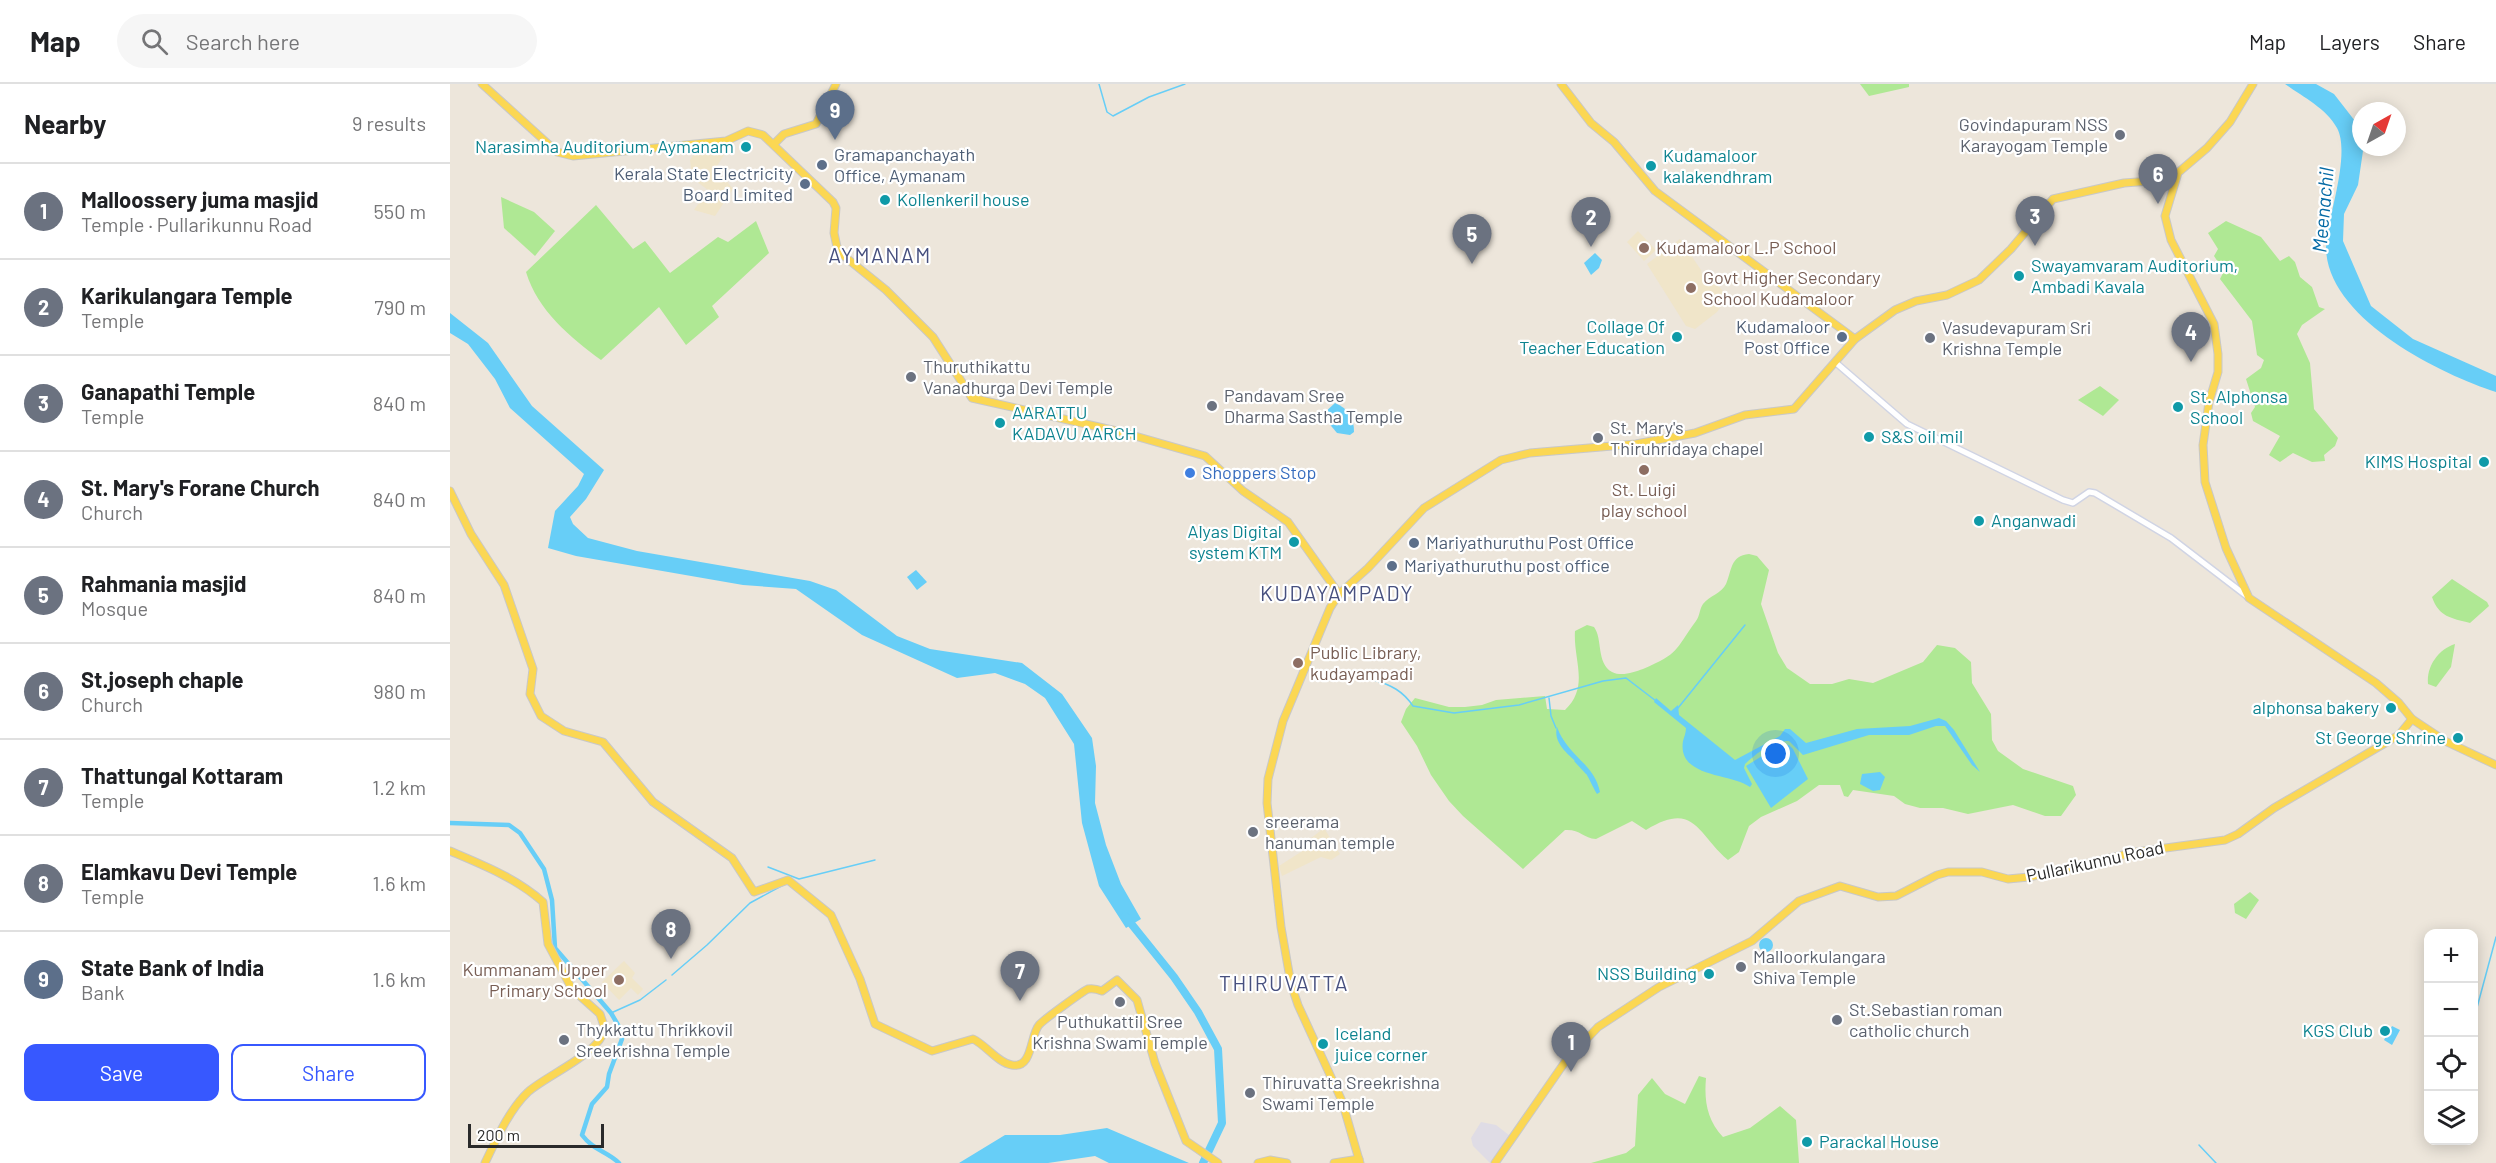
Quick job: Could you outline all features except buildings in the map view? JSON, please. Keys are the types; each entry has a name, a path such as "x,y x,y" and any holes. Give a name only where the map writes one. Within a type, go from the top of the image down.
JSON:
{"main road":[{"path":"482,84 557,152 573,156 726,141 748,131 758,132 774,144 833,202 836,208 834,242 844,256 886,290 933,338 972,399 1121,432 1205,456 1243,491 1288,522 1339,594"},
{"path":"774,144 784,135 816,124 837,84"},
{"path":"1561,84 1590,123 1614,142 1655,191 1855,339"},
{"path":"1334,1163 1360,1161 1342,1101 1298,1005 1291,984 1281,927 1267,803 1268,779 1283,721 1311,649 1339,594 1368,568 1424,508 1501,460 1530,453 1636,444 1695,432 1745,415 1788,411 1801,402 1855,339 1895,310 1916,301 1947,295 1979,280 2011,249 2053,199 2124,183 2164,180 2178,173 2200,155 2230,122 2253,84"},
{"path":"2178,173 2165,216 2171,240 2214,324 2218,354 2218,372 2209,402 2203,445 2205,482 2226,548 2249,598 2375,682 2399,703 2412,719 2445,741 2496,765"},
{"path":"450,492 471,534 504,585 533,669 530,694 541,716 564,731 603,742 653,802 732,858 754,892 791,881 831,915 860,979 875,1024 932,1051 973,1039 1007,1063 1016,1066 1022,1064 1033,1045 1040,1024 1082,992 1092,988 1102,991 1114,981 1121,983 1137,1000 1155,1063 1186,1141 1217,1162"},
{"name":"Pullarikunnu Road","path":"1495,1163 1565,1062 1598,1028 1659,987 1752,941 1799,901 1840,886 1878,897 1896,896 1937,875 1948,872 1982,872 2008,879 2029,878 2136,852 2225,840 2238,834 2274,807 2398,735 2412,719"},
{"path":"450,851 489,867 543,902 548,944 572,989 600,1014 605,1029 593,1047 527,1094 497,1139 485,1163"},
{"path":"1258,1163 1270,1160 1287,1163"}],"street":[{"path":"1835,362 1907,424 2063,500 2073,502 2089,492 2095,493 2170,538 2249,598"}],"shaded area":[{"path":"715,144 724,155 712,174 725,179 733,189 715,216 694,210 708,190 692,178 690,160 696,151 695,147"},
{"name":"Kudamaloor L.P School","path":"1638,231 1656,250 1644,261 1627,242"},
{"name":"Govt Higher Secondary School Kudamaloor","path":"1680,239 1701,270 1703,278 1709,275 1728,297 1717,312 1695,329 1686,326 1647,264"},
{"path":"1324,828 1340,854 1331,860 1321,857 1282,876 1279,866 1307,848 1305,843"},
{"name":"Kummanam Upper Primary School","path":"624,961 635,973 632,978 643,989 638,995 631,988 619,1000 602,982"},
{"path":"1481,1122 1496,1125 1510,1136 1490,1163 1473,1146 1471,1138"}],"green space":[{"path":"1860,84 1909,84 1909,87 1869,96"},
{"path":"501,197 534,212 555,231 535,256 504,228"},
{"path":"596,205 633,249 645,241 670,273 718,237 728,242 756,221 769,253 712,306 719,317 686,345 659,307 601,360 556,322 538,299 526,272"},
{"path":"2226,221 2261,237 2280,261 2289,256 2295,262 2300,277 2312,287 2319,307 2325,309 2302,325 2297,334 2310,363 2314,409 2338,438 2335,446 2324,455 2325,461 2312,462 2293,453 2280,462 2269,455 2280,436 2253,421 2251,413 2255,407 2246,379 2261,368 2264,360 2257,355 2252,321 2220,279 2224,271 2214,256 2218,249 2208,233"},
{"path":"2100,386 2119,400 2103,416 2078,400"},
{"path":"1749,554 1757,556 1769,570 1761,604 1778,653 1787,668 1810,684 1832,684 1849,679 1873,683 1923,662 1937,645 1955,648 1971,662 1972,683 1991,714 1992,740 1998,751 2023,769 2073,786 2076,795 2061,816 2045,816 2013,805 1968,814 1943,808 1920,808 1905,804 1894,796 1853,790 1848,797 1844,796 1840,785 1819,785 1797,801 1761,817 1749,826 1739,852 1728,860 1694,824 1685,819 1675,818 1646,830 1632,821 1596,839 1565,830 1523,869 1449,801 1431,775 1417,746 1401,722 1406,709 1415,698 1449,707 1465,707 1496,700 1545,696 1547,709 1565,710 1573,701 1579,682 1575,631 1587,625 1594,627 1604,663 1612,672 1624,674 1643,669 1664,659 1675,650 1697,619 1703,604 1724,587 1735,561"},
{"path":"2452,579 2487,602 2489,606 2470,623 2442,613 2432,597"},
{"path":"2455,644 2451,667 2436,687 2428,684 2429,671 2435,659 2449,646"},
{"path":"2250,892 2259,900 2246,919 2235,913 2234,904"},
{"path":"1699,1076 1706,1078 1710,1117 1723,1137 1750,1128 1780,1106 1796,1120 1799,1163 1591,1163 1626,1153 1635,1146 1638,1095 1652,1078 1665,1094 1685,1104"}],"water":[{"path":"2285,84 2316,84 2334,94 2352,117 2352,156 2362,156 2358,185 2344,214 2343,241 2371,306 2413,339 2496,376 2496,392 2471,383 2413,354 2384,335 2359,314 2340,290 2328,264 2327,236 2341,166 2340,138 2332,121 2314,103"},
{"path":"1595,253 1602,260 1599,268 1591,275 1584,263"},
{"path":"450,313 488,343 532,406 604,470 586,499 570,517 573,524 588,538 637,551 810,581 836,590 897,636 930,649 1022,663 1062,694 1092,738 1096,766 1095,803 1106,845 1121,884 1141,919 1126,928 1099,886 1082,823 1074,744 1045,698 1025,684 995,673 957,678 862,635 796,589 743,585 576,556 548,548 555,511 578,486 584,474 510,408 495,379 468,344 450,333"},
{"path":"1335,403 1347,411 1351,417 1354,432 1350,435 1337,433 1322,415"},
{"path":"916,570 927,582 917,590 907,577"},
{"path":"1656,698 1671,711 1678,705 1679,715 1735,760 1780,736 1785,729 1790,729 1806,743 1857,729 1910,726 1939,718 1946,721 1954,730 1980,772 1972,765 1945,726 1936,726 1909,735 1869,735 1803,755 1789,741 1777,743 1760,752 1745,764 1744,768 1752,784 1750,787 1707,773 1688,762 1683,753 1686,728 1654,702"},
{"path":"1557,727 1568,746 1597,782 1600,792 1597,794 1583,769 1560,745 1556,733"},
{"path":"1781,744 1789,745 1793,749 1808,779 1771,808 1746,766"},
{"path":"1880,772 1885,777 1880,790 1873,791 1860,784 1862,774"},
{"path":"1766,938 1771,940 1773,945 1771,950 1766,952 1761,950 1759,945 1761,940"},
{"path":"2392,1026 2400,1030 2392,1045 2384,1040"},
{"path":"1107,1128 1189,1163 1109,1163 1095,1156 1048,1163 959,1163 1005,1135 1060,1135"}],"waterway":[{"path":"1099,84 1107,112 1113,116 1149,97 1185,84"},
{"path":"1678,708 1745,625"},
{"path":"1374,680 1396,689 1413,706 1454,713 1519,705 1603,681 1626,678 1656,701"},
{"path":"1549,698 1551,716 1556,728"},
{"path":"1561,738 1568,749"},
{"path":"1575,761 1586,773"},
{"path":"450,823 509,825 520,833 544,869 552,900 555,948 611,1013 621,1030 622,1039 609,1074 607,1087 592,1104 582,1135 619,1163"},
{"path":"768,867 799,879 875,860"},
{"path":"672,975 750,903 785,884"},
{"path":"1125,916 1174,977 1198,1012 1218,1049 1222,1123 1203,1163"},
{"path":"2478,1004 2496,937"},
{"path":"611,1013 640,1000 666,980"},
{"path":"2199,1145 2216,1163"}],"place":[{"name":"Govindapuram NSS Karayogam Temple","path":"2120,135"},
{"name":"State Bank of India","path":"835,140"},
{"name":"Narasimha Auditorium, Aymanam","path":"746,147"},
{"name":"Gramapanchayath Office, Aymanam","path":"822,165"},
{"name":"Kudamaloor kalakendhram","path":"1651,166"},
{"name":"Kerala State Electricity Board Limited","path":"805,184"},
{"name":"Kollenkeril house","path":"885,200"},
{"name":"St.joseph chaple","path":"2158,204"},
{"name":"Ganapathi Temple","path":"2035,246"},
{"name":"Karikulangara Temple","path":"1591,247"},
{"name":"Kudamaloor L.P School","path":"1644,248"},
{"name":"Rahmania masjid","path":"1472,264"},
{"name":"Swayamvaram Auditorium, Ambadi Kavala","path":"2019,276"},
{"name":"Govt Higher Secondary School Kudamaloor","path":"1691,288"},
{"name":"Collage Of Teacher Education","path":"1677,337"},
{"name":"Kudamaloor Post Office","path":"1842,337"},
{"name":"Vasudevapuram Sri Krishna Temple","path":"1930,338"},
{"name":"St. Mary's Forane Church","path":"2191,362"},
{"name":"Thuruthikattu Vanadhurga Devi Temple","path":"911,377"},
{"name":"Pandavam Sree Dharma Sastha Temple","path":"1212,406"},
{"name":"St. Alphonsa School","path":"2178,407"},
{"name":"AARATTU KADAVU AARCH","path":"1000,423"},
{"name":"S&S oil mil","path":"1869,437"},
{"name":"St. Mary's Thiruhridaya chapel","path":"1598,438"},
{"name":"KIMS Hospital","path":"2484,462"},
{"name":"St. Luigi play school","path":"1644,470"},
{"name":"Shoppers Stop","path":"1190,473"},
{"name":"Anganwadi","path":"1979,521"},
{"name":"Alyas Digital system KTM","path":"1294,542"},
{"name":"Mariyathuruthu Post Office","path":"1414,543"},
{"name":"Mariyathuruthu post office","path":"1392,566"},
{"name":"Public Library, kudayampadi","path":"1298,663"},
{"name":"alphonsa bakery","path":"2391,708"},
{"name":"St George Shrine","path":"2458,738"},
{"name":"sreerama hanuman temple","path":"1253,832"},
{"name":"Elamkavu Devi Temple","path":"671,959"},
{"name":"Malloorkulangara Shiva Temple","path":"1741,967"},
{"name":"NSS Building","path":"1709,974"},
{"name":"Kummanam Upper Primary School","path":"619,980"},
{"name":"Thattungal Kottaram","path":"1020,1001"},
{"name":"Puthukattil Sree Krishna Swami Temple","path":"1120,1002"},
{"name":"St.Sebastian roman catholic church","path":"1837,1020"},
{"name":"KGS Club","path":"2385,1031"},
{"name":"Thykkattu Thrikkovil Sreekrishna Temple","path":"564,1040"},
{"name":"Iceland juice corner","path":"1323,1044"},
{"name":"Malloossery juma masjid","path":"1571,1072"},
{"name":"Thiruvatta Sreekrishna Swami Temple","path":"1250,1093"},
{"name":"Parackal House","path":"1807,1142"}],"district":[{"name":"AYMANAM","path":"880,256"},
{"name":"KUDAYAMPADY","path":"1337,594"},
{"name":"THIRUVATTA","path":"1284,984"}],"water label":[{"name":"Meenachil","path":"2323,210"}]}
